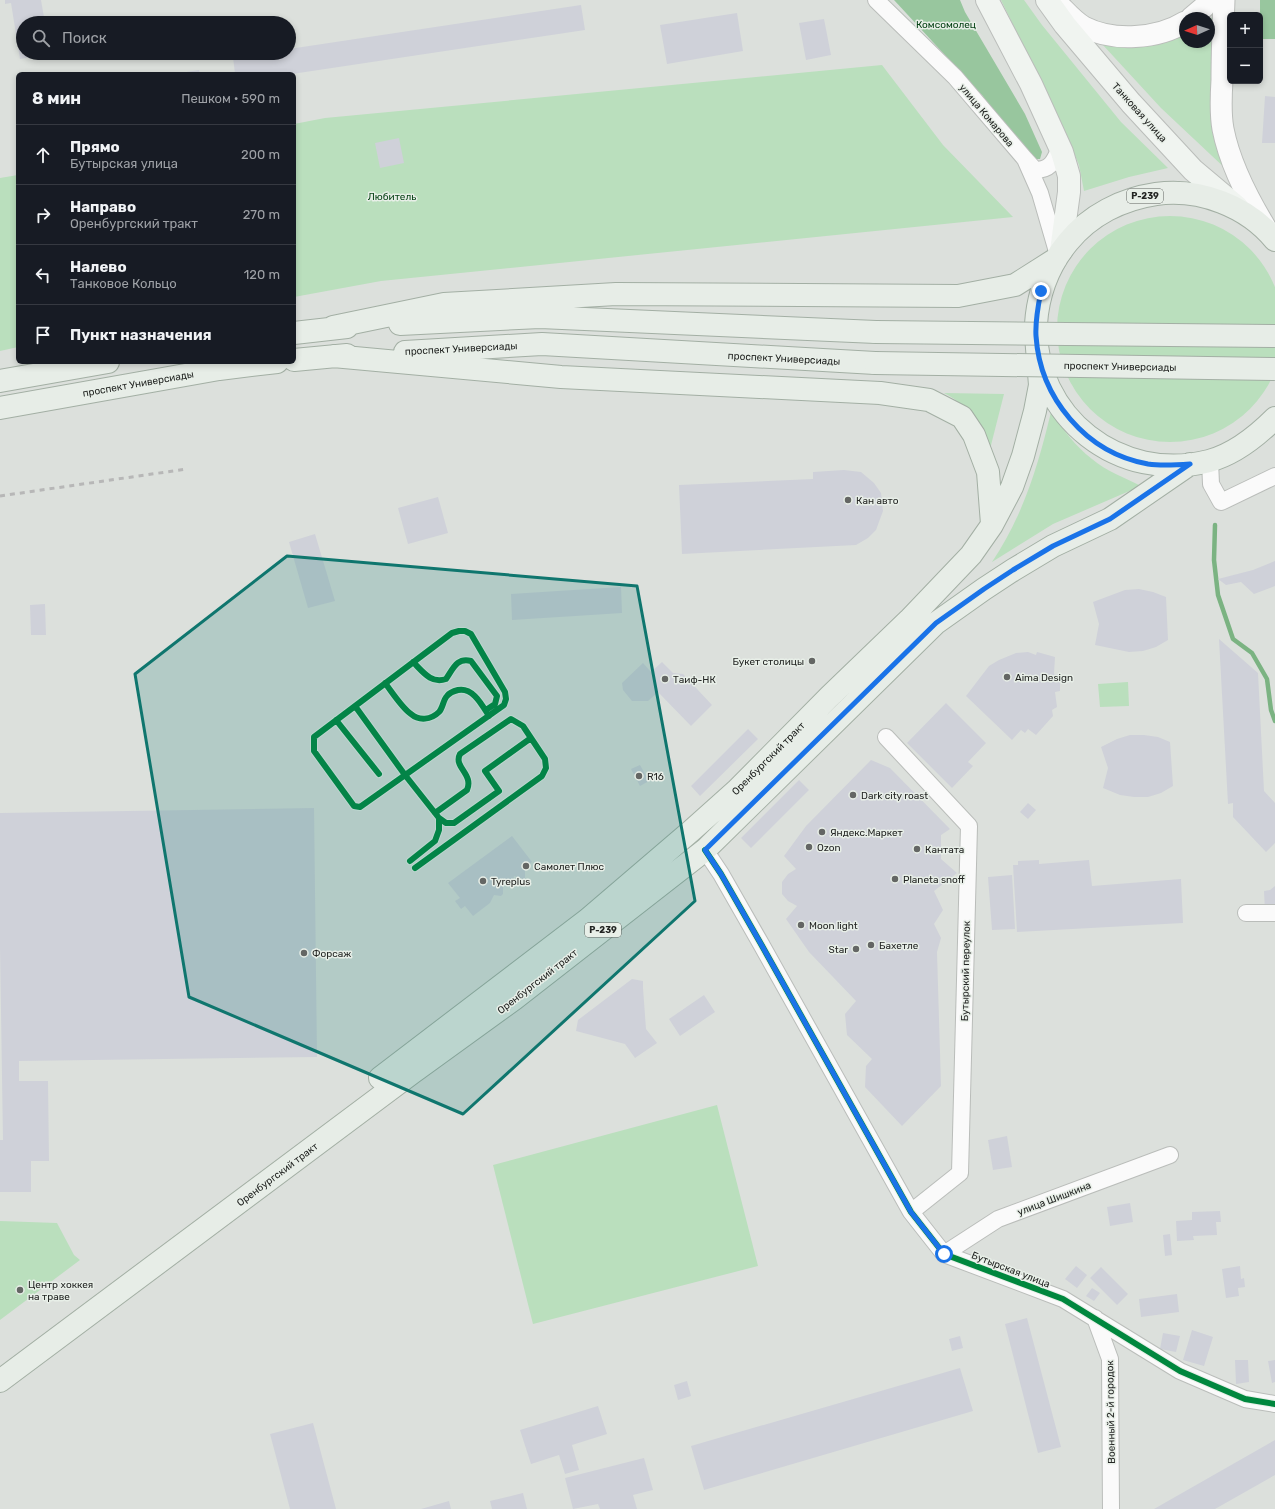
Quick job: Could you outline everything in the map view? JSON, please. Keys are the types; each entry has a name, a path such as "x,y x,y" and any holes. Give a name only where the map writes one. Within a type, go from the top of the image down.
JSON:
{"main road":[{"path":"296,333 333,327 444,304 616,294 958,296 1015,285 1058,255 1069,192 1069,176 1060,148 1031,84 987,0"},
{"name":"Танковая улица","path":"1047,0 1065,25 1147,120 1193,170 1244,213"},
{"name":"Р-239","path":"1272,236 1244,213 1226,204 1206,197 1165,193 1125,201 1089,221 1074,235 1058,255 1049,270 1041,291 1037,313 1036,336 1040,362 1048,386 1059,405 1072,422 1088,437 1126,458 1147,464 1169,466 1200,462 1228,454 1245,445 1261,433 1275,418"},
{"path":"333,327 540,317 876,332 1275,336"},
{"name":"Оренбургский тракт","path":"0,1363 167,1240 593,915 737,790 938,590 971,555 992,525 1012,486 1023,456 1035,411 1040,385 1036,336"},
{"name":"проспект Универсиады","path":"296,360 333,356 542,344 875,363 1275,368"},
{"path":"333,356 561,377 880,393 929,400 962,417 974,435 988,472 992,525"},
{"path":"0,381 97,364"},
{"name":"проспект Универсиады","path":"0,408 219,368 258,364"},
{"name":"Р-239","path":"1245,445 1275,435"},
{"name":"Оренбургский тракт","path":"0,1381 412,1073 514,999 705,850 936,623 1013,570 1053,546 1110,519 1200,462"}],"street":[{"name":"улица Комарова","path":"876,0 955,77 1025,159 1040,193 1058,255"},
{"path":"1054,0 1082,26 1097,33 1109,36 1129,38 1170,30 1179,25"},
{"path":"1198,12 1204,7 1208,0"},
{"path":"1224,0 1221,94 1223,128 1226,142 1247,196 1272,236"},
{"path":"1025,159 1035,170 1046,169 1052,164 1060,148"},
{"path":"1200,462 1221,502 1275,476"},
{"name":"Бутырский переулок","path":"886,737 969,826 960,1173 911,1212"},
{"path":"705,850 721,874 761,944 911,1212 944,1254"},
{"path":"1246,914 1275,913"},
{"name":"улица Шишкина","path":"944,1254 998,1219 1170,1155"},
{"name":"Бутырская улица","path":"944,1254 1063,1299 1180,1371 1245,1399 1275,1404"},
{"name":"Военный 2-й городок","path":"1095,1318 1110,1359 1111,1509"}],"highlighted area":[{"path":"287,556 637,586 695,901 463,1114 189,997 135,674"}],"green space":[{"name":"Комсомолец","path":"894,0 960,0 965,12 1025,114 1042,152 1040,159 1031,159 982,95"},
{"path":"1001,0 1024,0 1042,25 1121,122 1168,168 1129,177 1084,191 1079,165 1062,125"},
{"path":"1260,0 1275,0 1275,39 1263,39 1263,12 1260,12"},
{"path":"1179,37 1179,48 1214,48 1212,130 1228,171 1161,108 1102,44 1144,45"},
{"name":"Любитель","path":"882,65 943,145 1013,217 381,281 296,297 296,124 325,118"},
{"path":"16,175 16,347 0,351 0,178"},
{"path":"1159,216 1181,216 1213,224 1242,241 1258,257 1275,286 1275,372 1258,401 1242,417 1213,434 1181,442 1159,442 1127,434 1098,417 1082,401 1065,372 1057,340 1057,318 1065,286 1082,257 1098,241 1127,224"},
{"path":"944,393 1004,394 989,453 977,426 967,411 961,404"},
{"path":"1051,412 1080,449 1086,454 1103,467 1141,486 1053,524 992,562 1003,545 1021,509 1041,452"},
{"path":"1128,682 1129,706 1100,707 1098,684"},
{"path":"717,1105 758,1266 533,1324 493,1165"},
{"name":"Центр хоккея на траве","path":"0,1221 57,1223 74,1255 80,1260 0,1320"}],"building":[{"path":"5,0 41,0 44,16 16,16 16,34 11,3 5,4"},
{"path":"581,5 585,30 296,73 296,72 235,72 233,60 296,60 296,48"},
{"path":"737,13 743,51 667,64 660,25"},
{"path":"824,19 831,55 806,60 799,23"},
{"path":"199,70 200,72 186,72"},
{"path":"1265,96 1275,97 1275,143 1262,143"},
{"path":"399,138 404,163 380,168 375,143"},
{"path":"844,470 861,472 874,483 881,493 883,511 876,530 868,538 856,545 682,554 679,485 813,479 813,472"},
{"path":"438,497 448,533 408,544 398,508"},
{"path":"315,534 335,601 308,608 289,542"},
{"path":"1275,561 1275,586 1254,594 1241,582 1226,585 1218,579 1253,570"},
{"path":"621,587 622,613 512,620 511,594"},
{"path":"1139,589 1166,597 1168,640 1156,647 1143,651 1129,652 1095,645 1099,624 1093,602 1125,590"},
{"path":"45,604 46,635 31,635 30,605"},
{"path":"1219,639 1258,673 1264,791 1275,803 1275,843 1266,852 1233,817 1233,803 1228,804"},
{"path":"1028,652 1036,655 1037,652 1055,657 1054,674 1060,674 1060,691 1055,692 1057,707 1052,710 1053,716 1036,735 1028,729 1025,733 1021,730 1012,740 966,696 989,666 1016,653"},
{"path":"662,662 673,673 683,674 712,705 691,726 658,692 648,701 632,701 623,690 622,683 643,663 651,672"},
{"path":"946,703 986,743 968,762 973,766 952,788 907,743"},
{"path":"748,729 758,739 700,796 691,786"},
{"path":"1130,735 1158,737 1170,742 1173,786 1161,793 1148,797 1120,795 1103,788 1108,768 1101,747 1117,739"},
{"name":"Бахетле","path":"871,760 890,768 950,829 941,835 941,859 957,873 934,891 943,910 934,924 941,938 937,952 941,1086 902,1126 865,1087 866,1066 872,1059 847,1035 845,1014 856,1001 809,952 786,919 797,906 788,901 782,894 782,882 788,874 796,869 784,856 806,826"},
{"path":"640,765 649,781 640,786 631,769"},
{"path":"799,780 809,790 751,848 741,838"},
{"path":"1028,803 1036,810 1028,819 1020,812"},
{"path":"314,808 317,1057 19,1061 19,1081 48,1081 49,1161 31,1161 31,1192 0,1192 0,1140 3,1140 0,947 0,813"},
{"path":"512,836 532,862 525,867 525,878 523,879 514,876 512,887 503,884 503,894 501,896 494,895 490,903 473,916 465,906 461,909 455,901 460,898 448,883"},
{"path":"1039,860 1039,864 1089,860 1092,886 1181,879 1183,923 1017,932 1013,865 1018,865 1018,861"},
{"path":"1012,875 1015,929 992,930 988,877"},
{"path":"1275,886 1275,911 1265,912 1264,891 1270,890"},
{"path":"632,979 643,981 646,1029 657,1043 635,1058 625,1044 576,1031 578,1020"},
{"path":"704,995 715,1012 680,1036 669,1019"},
{"path":"1007,1136 1012,1167 993,1170 988,1140"},
{"path":"1130,1203 1133,1222 1110,1226 1107,1207"},
{"path":"1220,1211 1221,1222 1216,1222 1217,1235 1193,1236 1194,1240 1177,1241 1176,1221 1192,1220 1192,1212"},
{"path":"1170,1234 1172,1255 1165,1256 1163,1235"},
{"path":"1076,1266 1087,1275 1077,1288 1065,1279"},
{"path":"1240,1266 1241,1279 1244,1278 1245,1287 1238,1288 1239,1296 1226,1298 1222,1269"},
{"path":"1101,1267 1128,1294 1117,1305 1090,1278"},
{"path":"1092,1288 1100,1293 1094,1301 1086,1296"},
{"path":"1177,1294 1179,1312 1141,1317 1139,1299"},
{"path":"1027,1318 1061,1447 1038,1453 1005,1324"},
{"path":"1192,1330 1213,1337 1204,1366 1183,1360"},
{"path":"1163,1333 1180,1336 1176,1352 1160,1349"},
{"path":"960,1336 963,1348 952,1351 949,1339"},
{"path":"1235,1360 1248,1360 1249,1382 1236,1384"},
{"path":"1275,1360 1275,1382 1272,1383 1268,1361"},
{"path":"960,1368 973,1411 704,1490 691,1446"},
{"path":"687,1381 691,1396 678,1400 674,1385"},
{"path":"598,1406 607,1434 572,1445 579,1470 565,1474 559,1455 531,1464 520,1430"},
{"path":"313,1423 336,1509 290,1509 270,1434"},
{"path":"1275,1440 1275,1475 1215,1509 1154,1509"},
{"path":"644,1458 653,1490 633,1495 637,1509 600,1509 598,1504 573,1509 565,1478"},
{"path":"523,1493 527,1509 492,1509 490,1501"},
{"path":"449,1501 451,1509 421,1509"}],"waterway":[{"path":"1215,525 1214,560 1218,595 1233,639 1252,653 1267,679 1271,710 1275,721"}],"railway":[{"path":"0,496 187,469"}],"cycle path":[{"path":"459,631 465,631 471,634 505,692 506,699 504,705 360,807 354,806 314,751 314,737 452,633 459,631"},
{"path":"413,662 428,676 436,680 441,680 446,679 459,662 466,660 471,661 497,696 495,704 486,710"},
{"path":"385,683 404,708 414,716 421,719 436,715 448,695 458,690 468,691 473,694 489,716"},
{"path":"355,706 405,775 439,818 439,830 435,841 410,861"},
{"path":"415,868 542,776 546,768 545,759 523,726 511,719 460,754 459,763 468,779 467,790 435,813"},
{"path":"336,720 379,774"},
{"path":"439,818 446,823 454,823 499,791 485,771 531,738"},
{"path":"705,850 721,874 761,944 911,1212 944,1254 1063,1299 1180,1371 1245,1399 1275,1404"}],"place":[{"name":"Кан авто","path":"848,500"},
{"name":"Букет столицы","path":"812,661"},
{"name":"Aima Design","path":"1007,677"},
{"name":"Таиф-НК","path":"665,679"},
{"name":"R16","path":"639,776"},
{"name":"Dark city roast","path":"853,795"},
{"name":"Яндекс.Маркет","path":"822,832"},
{"name":"Ozon","path":"809,847"},
{"name":"Кантата","path":"917,849"},
{"name":"Самолет Плюс","path":"526,866"},
{"name":"Planeta snoff","path":"895,879"},
{"name":"Tyreplus","path":"483,881"},
{"name":"Moon light","path":"801,925"},
{"name":"Бахетле","path":"871,945"},
{"name":"Star","path":"856,949"},
{"name":"Форсаж","path":"304,953"},
{"name":"Центр хоккея на траве","path":"20,1290"}],"route":[{"path":"944,1254 911,1212 761,944 721,874 705,850 936,623 984,589 1053,546 1110,519 1190,464 1169,466 1147,464 1126,458 1107,449 1088,437 1072,422 1059,405 1048,386 1040,362 1036,336 1037,313 1041,291"}]}
